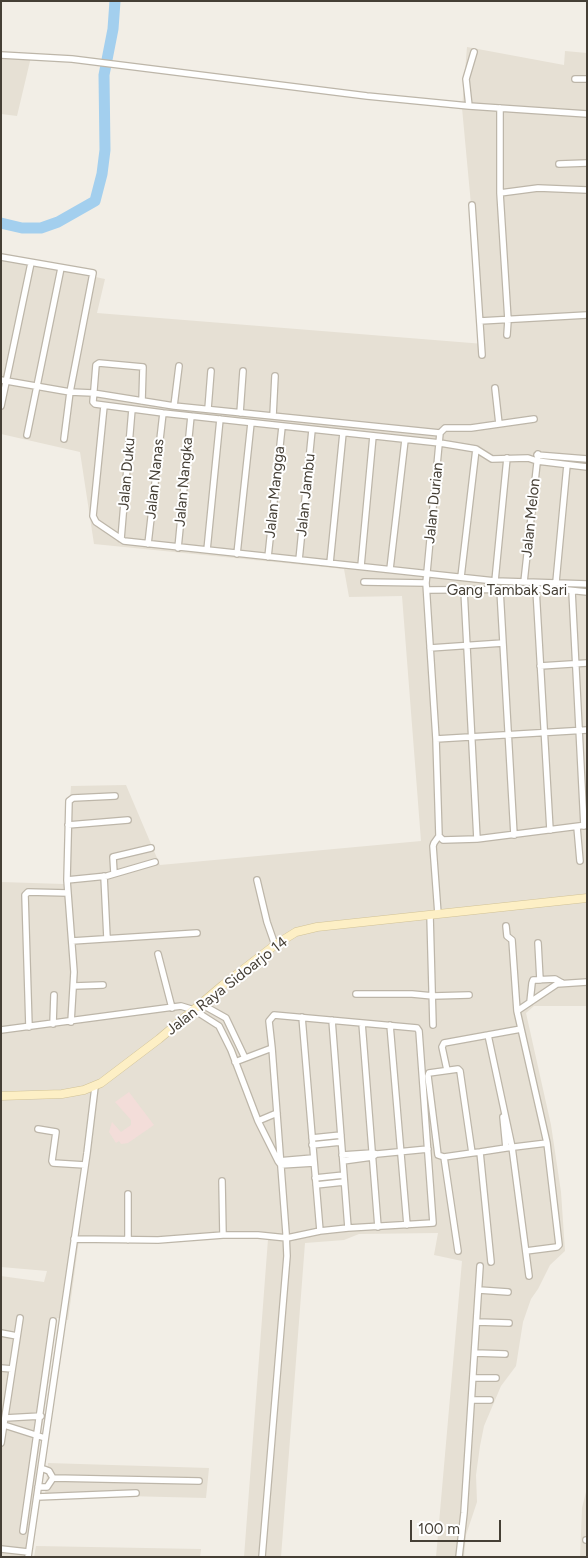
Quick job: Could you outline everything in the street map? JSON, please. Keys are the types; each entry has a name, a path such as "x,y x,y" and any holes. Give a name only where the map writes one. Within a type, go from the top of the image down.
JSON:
{"main road":[{"name":"Jalan Raya Sidoarjo 14","path":"1,1096 62,1094 94,1087 111,1076 275,945 296,932 318,926 587,898"}],"street":[{"path":"469,106 466,79 474,52"},
{"path":"1,55 72,59 367,96 469,106 587,114"},
{"path":"575,79 587,79"},
{"path":"500,108 500,193 508,320 507,335"},
{"path":"559,164 587,163"},
{"path":"500,193 538,188 587,190"},
{"path":"472,205 482,356"},
{"path":"1,257 93,273 70,392 64,439"},
{"path":"1,406 4,380 31,263"},
{"path":"27,435 61,268"},
{"path":"480,320 587,315"},
{"path":"142,401 143,367 97,364 95,368 93,403 104,406 440,443 476,449 492,458 587,458"},
{"path":"174,406 179,366"},
{"path":"208,409 211,371"},
{"path":"240,412 243,371"},
{"path":"273,416 275,376"},
{"path":"4,380 70,392 93,393 174,406 440,433 445,428 472,428 534,419"},
{"path":"495,388 499,424"},
{"path":"104,406 93,516 96,522 121,539 178,548 495,581 587,584"},
{"name":"Jalan Duku","path":"121,539 132,409"},
{"name":"Jalan Nanas","path":"148,544 163,413"},
{"name":"Jalan Nangka","path":"178,548 191,416"},
{"path":"207,550 220,419"},
{"path":"237,554 251,423"},
{"name":"Jalan Mangga","path":"268,556 282,427"},
{"name":"Jalan Jambu","path":"299,560 312,430"},
{"path":"330,563 343,433"},
{"name":"Jalan Durian","path":"433,1025 433,846 440,836 426,573 440,433"},
{"path":"361,566 373,436"},
{"path":"390,569 405,440"},
{"path":"461,577 476,449"},
{"path":"495,581 507,458"},
{"path":"538,458 567,465 587,467"},
{"name":"Jalan Melon","path":"524,582 538,458"},
{"path":"556,582 567,465"},
{"name":"Gang Tambak Sari","path":"364,582 464,590 587,592"},
{"path":"464,590 478,838"},
{"path":"500,590 514,835"},
{"path":"536,590 550,830"},
{"path":"572,591 583,826 580,861"},
{"path":"430,648 503,643"},
{"path":"540,666 587,663"},
{"path":"436,739 587,730"},
{"path":"71,1022 74,986 67,880 70,799 115,796"},
{"path":"68,825 128,820"},
{"path":"440,836 443,840 478,838 583,826"},
{"path":"114,873 113,857 151,848"},
{"path":"67,880 104,876 155,862"},
{"path":"104,876 106,938"},
{"path":"257,880 267,922 275,945"},
{"path":"30,1027 25,895 28,892 68,893"},
{"path":"506,926 506,936 512,940 517,1011 547,1143 559,1245 558,1247 526,1251"},
{"path":"72,941 197,933"},
{"path":"538,943 540,980"},
{"path":"158,954 172,1008"},
{"path":"530,1002 532,981 555,978 562,983"},
{"path":"517,1011 562,983 587,982"},
{"path":"74,986 102,985"},
{"path":"356,994 469,995"},
{"path":"54,995 54,1024"},
{"path":"201,1004 226,1018 245,1058"},
{"path":"1,1030 184,1006 194,1010 219,1026 231,1050 258,1121 280,1162"},
{"path":"74,1238 158,1240 223,1235 258,1235 287,1238 320,1231 348,1228 431,1224 434,1221 418,1029 416,1027 276,1015 270,1019 287,1238 262,1557"},
{"path":"302,1017 320,1231"},
{"path":"219,1026 226,1018"},
{"path":"332,1020 348,1228"},
{"path":"362,1023 374,1155 378,1227"},
{"path":"390,1025 407,1225"},
{"path":"447,1070 442,1047 444,1042 521,1029"},
{"path":"488,1035 502,1103 526,1251 528,1276"},
{"path":"231,1050 240,1047"},
{"path":"235,1062 272,1048"},
{"path":"472,1153 461,1073 458,1070 447,1070 430,1073 428,1076 438,1156 444,1157 547,1143"},
{"path":"1,1549 28,1554 92,1122 94,1087"},
{"path":"258,1121 277,1113"},
{"path":"38,1129 56,1132 52,1162 85,1165"},
{"path":"312,1142 341,1138"},
{"path":"343,1158 428,1148"},
{"path":"480,1152 491,1262"},
{"path":"444,1157 458,1251"},
{"path":"280,1162 314,1161"},
{"path":"315,1181 344,1179"},
{"path":"222,1181 223,1235"},
{"path":"128,1194 128,1240"},
{"path":"460,1557 480,1266"},
{"path":"479,1290 508,1292"},
{"path":"1,1443 5,1418 4,1405 20,1318"},
{"path":"23,1531 53,1321"},
{"path":"477,1322 509,1323"},
{"path":"1,1333 17,1336"},
{"path":"475,1353 505,1354"},
{"path":"1,1368 12,1369"},
{"path":"473,1378 496,1378"},
{"path":"472,1400 490,1400"},
{"path":"5,1418 48,1416"},
{"path":"4,1425 45,1438"},
{"path":"41,1468 49,1471 53,1478"},
{"path":"53,1478 199,1481"},
{"path":"38,1487 47,1487 53,1478"},
{"path":"36,1497 136,1493"}],"shaded area":[{"path":"467,47 564,65 565,51 587,53 587,1006 534,1006 526,1013 551,1125 561,1192 565,1251 550,1265 531,1299 523,1322 516,1366 501,1386 484,1426 476,1475 477,1502 466,1535 464,1557 436,1557 462,1261 434,1255 438,1233 359,1234 344,1240 305,1243 281,1557 244,1557 268,1239 235,1237 122,1243 79,1240 68,1320 57,1318 26,1557 1,1557 1,1276 44,1282 47,1271 1,1267 1,882 64,884 71,786 126,785 160,865 421,841 402,596 349,597 344,569 94,544 80,452 1,434 1,257 105,279 97,313 484,344 462,108"},
{"path":"1,52 31,57 17,116 1,114"},
{"path":"129,1092 154,1125 128,1143 121,1144 119,1141 116,1143 109,1132 112,1122 121,1132 131,1125 131,1120 115,1102"},
{"path":"48,1463 209,1468 206,1498 45,1494"},
{"path":"587,1488 587,1557 580,1557 582,1508"},
{"path":"36,1546 201,1549 200,1557 34,1557"}],"waterway":[{"path":"1,223 22,228 41,228 58,222 95,201 102,174 105,150 104,75 113,29 115,1"}]}
